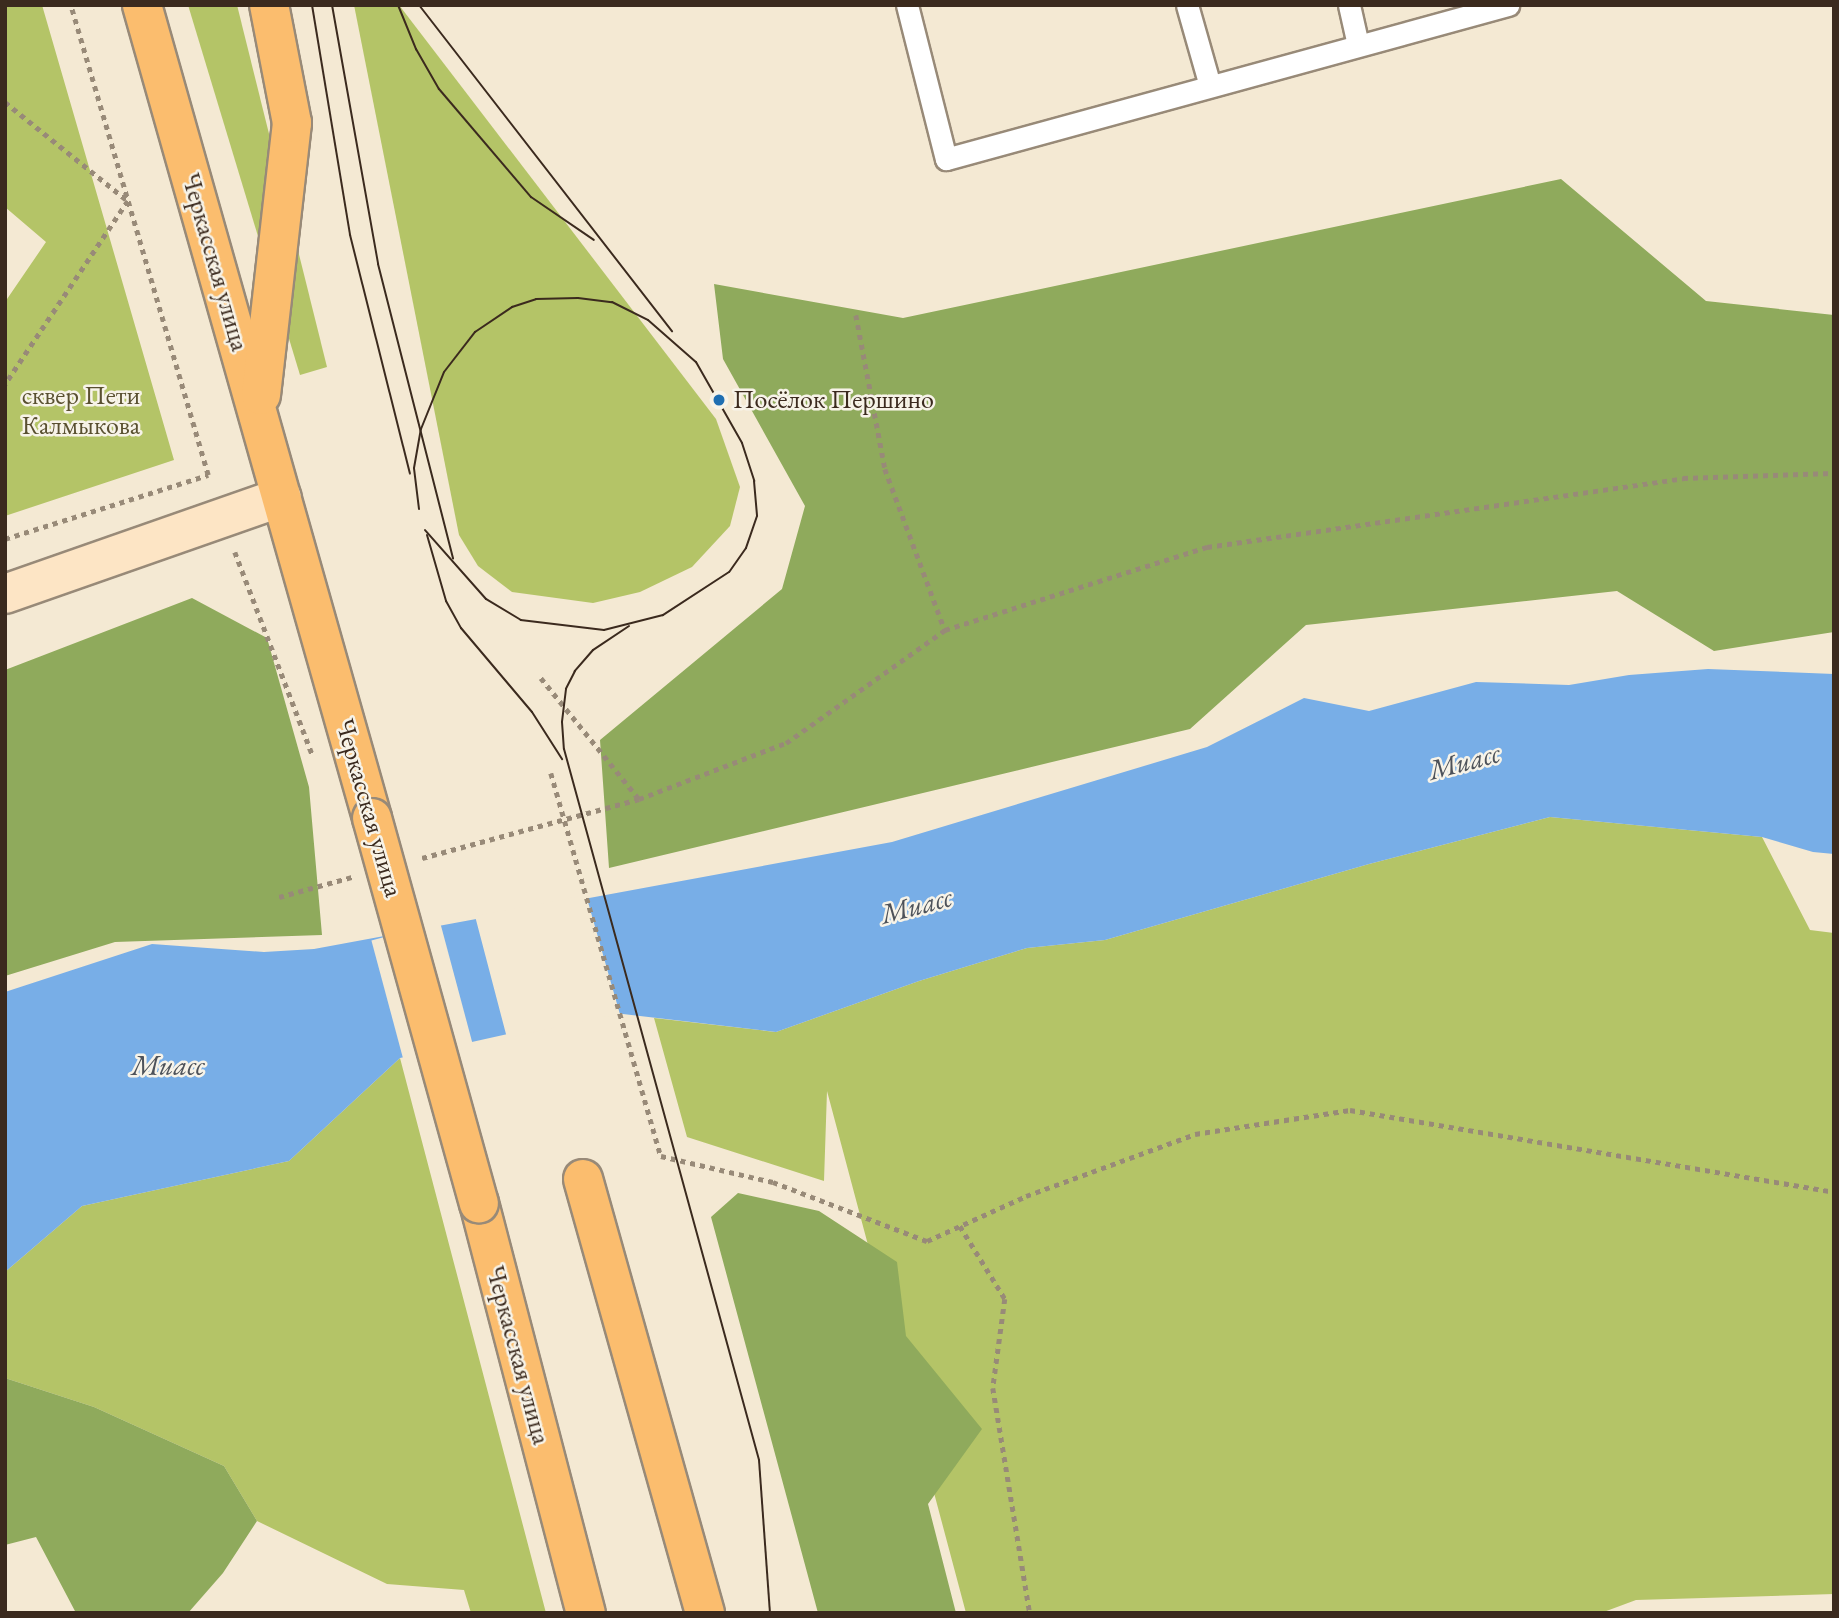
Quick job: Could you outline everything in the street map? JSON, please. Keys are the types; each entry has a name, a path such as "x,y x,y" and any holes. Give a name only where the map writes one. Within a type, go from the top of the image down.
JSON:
{"main road":[{"name":"Черкасская улица","path":"142,5 479,1203 586,1613"},
{"path":"258,413 292,123 269,5"},
{"path":"5,594 282,497"},
{"path":"583,1179 705,1613"}],"lane":[{"path":"907,5 946,159 1508,5"},
{"path":"1187,5 1210,86"},
{"path":"1349,5 1358,45"}],"path":[{"path":"71,5 208,475 316,763"},
{"path":"5,102 128,201"},
{"path":"5,385 128,201"},
{"path":"856,315 885,468 945,630"},
{"path":"412,860 639,799 786,743 945,630 1207,547 1683,478 1834,473"},
{"path":"5,539 208,475"},
{"path":"541,678 639,799"},
{"path":"551,773 662,1156 773,1182 927,1241 1026,1196 1195,1133 1350,1110 1834,1192"},
{"path":"279,897 359,875"},
{"path":"960,1226 1005,1299 993,1388 1030,1613"}],"green space":[{"name":"сквер Пети Калмыкова","path":"5,5 42,5 174,460 5,516 5,302 46,242 5,207"},
{"path":"188,5 237,5 327,367 300,375"},
{"path":"354,5 399,5 716,419 740,487 730,526 692,567 640,592 593,603 512,592 478,566 459,535"},
{"path":"1561,179 1706,301 1834,315 1834,632 1714,651 1617,591 1306,625 1190,729 609,868 600,740 782,589 805,506 723,359 714,284 903,318"},
{"path":"192,598 267,638 309,787 322,935 115,942 5,976 5,670"},
{"path":"1550,817 1762,837 1810,930 1834,933 1834,1594 1636,1600 1601,1613 966,1613 827,1091 824,1181 687,1137 654,1018 776,1032 919,981 1027,948 1105,940 1369,864"},
{"path":"400,1058 546,1613 471,1613 464,1590 387,1584 257,1521 224,1466 94,1407 5,1378 5,1272 82,1206 289,1161"},
{"path":"738,1193 819,1211 897,1262 906,1336 982,1429 928,1504 956,1613 818,1613 711,1217"},
{"path":"5,1378 94,1407 224,1466 257,1521 223,1573 188,1613 76,1613 36,1537 5,1545"}],"water":[{"name":"Миасс","path":"1708,669 1834,674 1834,854 1813,852 1762,837 1550,817 1369,864 1105,940 1027,948 919,981 776,1032 606,1012 400,1058 289,1161 82,1206 5,1272 5,992 152,944 264,952 314,949 892,842 1207,747 1304,698 1369,711 1476,682 1569,685 1629,675"}],"pier":[{"path":"586,895 621,1018 606,1016 507,1038 475,916"},
{"path":"440,922 473,1046 405,1064 371,940"}],"tram line":[{"path":"312,5 350,235 410,474"},
{"path":"332,5 378,264 453,559"},
{"path":"398,5 416,49 439,89 531,197 594,240"},
{"path":"419,5 672,331"},
{"path":"419,509 414,468 421,429 444,372 475,332 512,307 536,299 578,298 612,302 648,320 696,362 742,443 754,481 757,516 746,548 729,572 663,615 604,630 521,620 486,599 425,530"},
{"path":"427,535 446,601 461,628 532,712 562,759"},
{"path":"629,626 593,650 575,671 566,689 562,722 564,749 759,1460 770,1613"}],"place":[{"name":"Посёлок Першино","path":"719,400"}]}
